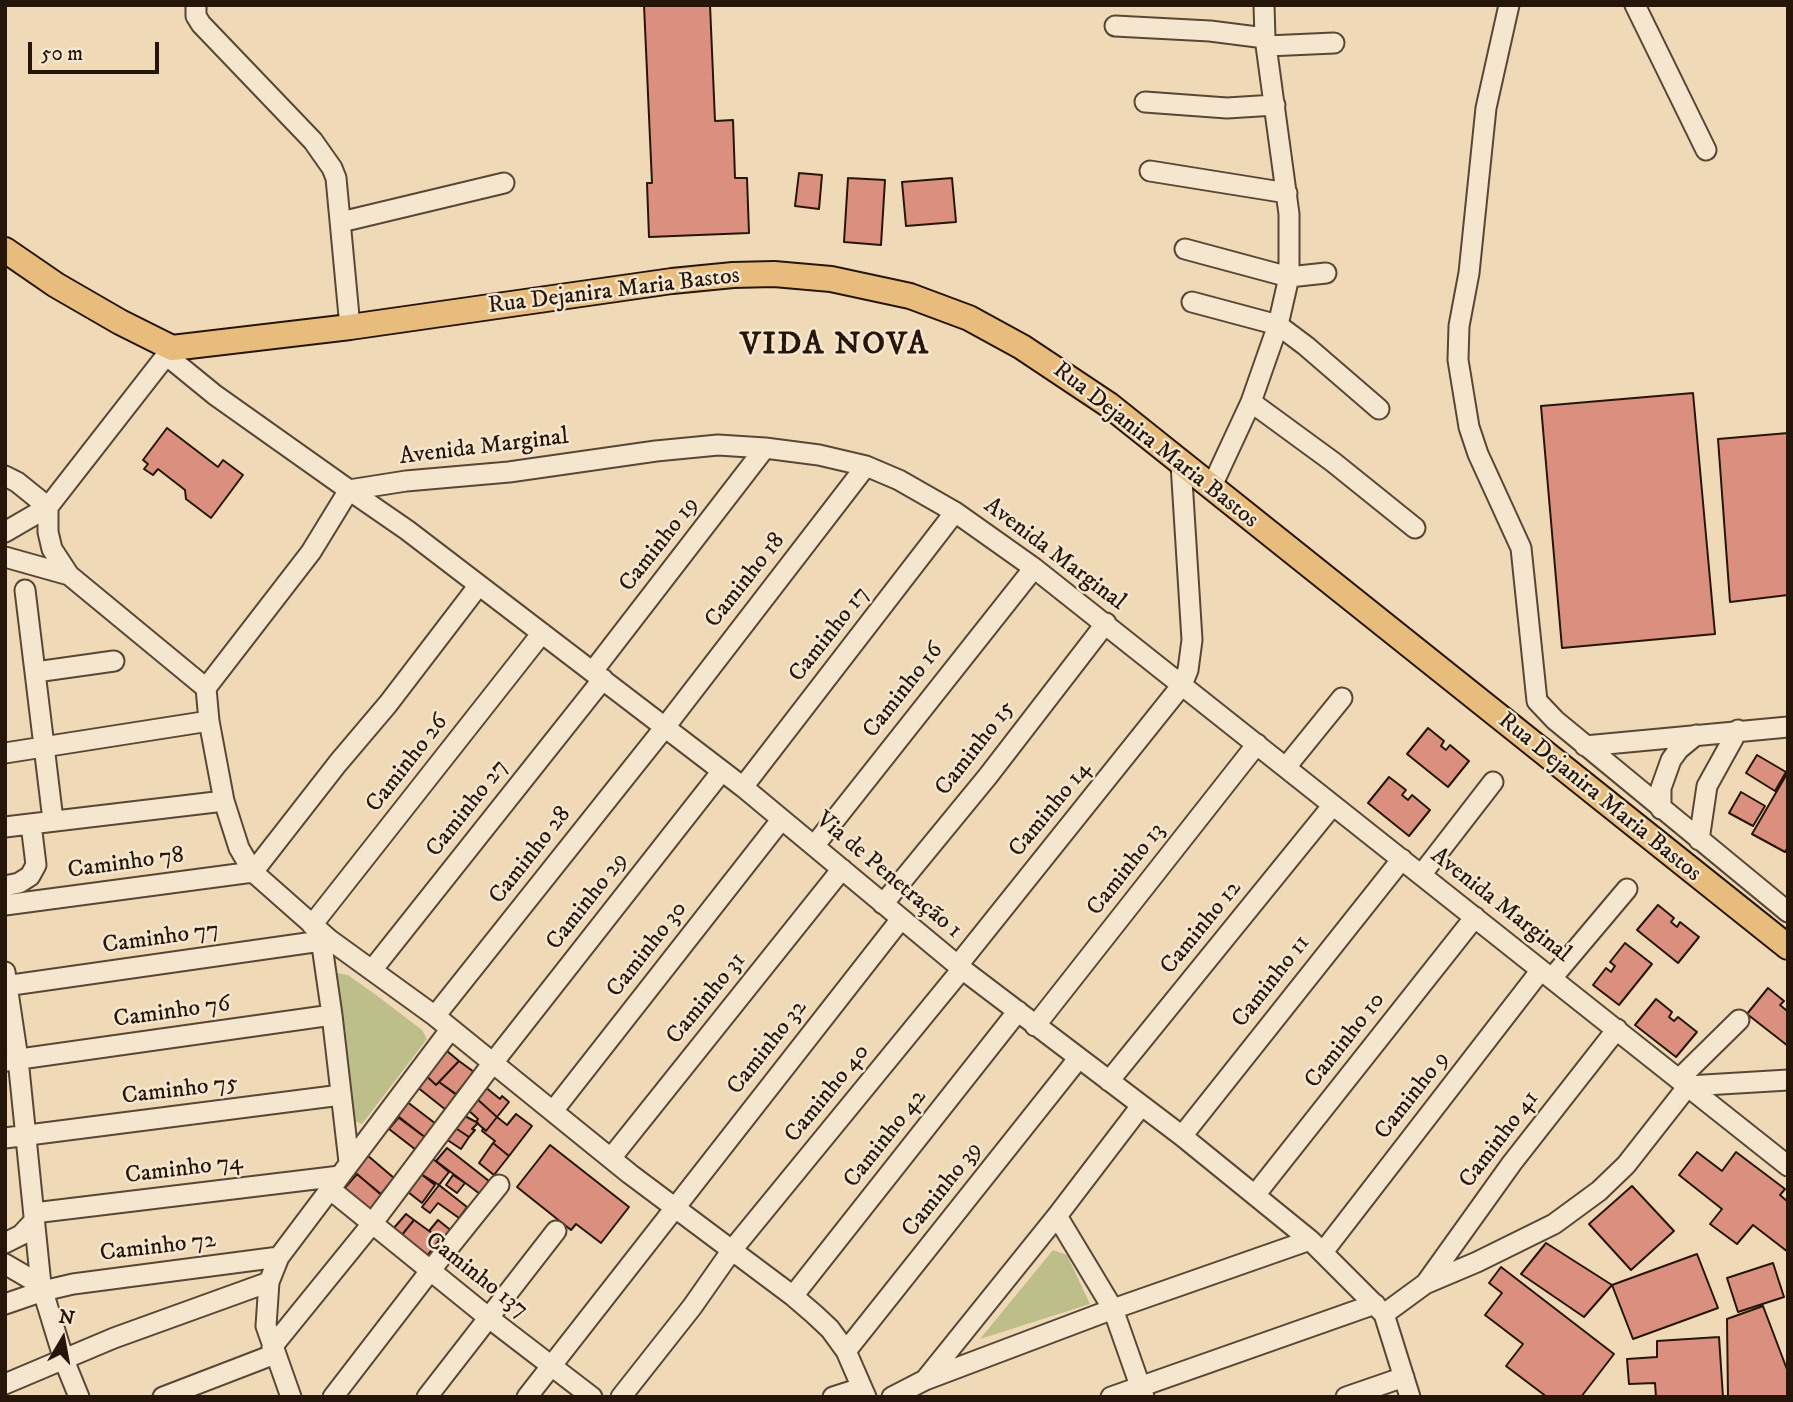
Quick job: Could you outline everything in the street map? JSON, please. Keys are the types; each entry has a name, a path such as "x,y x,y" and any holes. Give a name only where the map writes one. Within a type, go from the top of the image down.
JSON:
{"main road":[{"path":"5,250 66,291 169,351"},
{"name":"Rua Dejanira Maria Bastos","path":"169,351 685,279 774,274 831,279 909,296 980,324 1022,347 1110,405 1788,947"}],"street":[{"path":"196,5 196,16 201,24 324,154 336,178 350,327"},
{"path":"1211,488 1251,402 1278,325 1289,277 1291,243 1287,193 1266,42 1264,5"},
{"path":"1509,5 1486,108 1469,273 1459,326 1458,360 1469,427 1478,454 1521,548 1537,701 1522,736"},
{"path":"1635,5 1706,150"},
{"path":"1115,26 1210,31 1266,42 1334,43"},
{"path":"1145,102 1227,108 1275,105"},
{"path":"1150,172 1287,193"},
{"path":"341,222 504,183"},
{"path":"1185,249 1289,277 1326,273"},
{"path":"1192,302 1278,325 1379,409"},
{"path":"5,532 48,507 169,351 215,395 349,490 311,552 206,688 209,721 224,801 239,848 253,872 318,933 443,1023 611,1158 793,1296 830,1329 846,1351 863,1392 833,1397"},
{"path":"1251,402 1333,462 1415,528"},
{"name":"Avenida Marginal","path":"349,490 718,445 819,455 866,466 911,486 955,512 1106,623 1788,1166"},
{"name":"Caminho 19","path":"598,675 765,448"},
{"path":"1181,464 1192,640 1188,670 1182,685"},
{"name":"Caminho 18","path":"665,727 866,466"},
{"path":"5,476 17,482 48,507"},
{"name":"Via de Penetração 1","path":"349,490 479,585 743,787 960,967 1182,1136 1316,1246 1379,1309"},
{"path":"48,507 48,532 52,549 69,575 206,688"},
{"name":"Caminho 17","path":"743,787 955,512"},
{"path":"5,557 69,575"},
{"name":"Caminho 16","path":"814,846 1034,568"},
{"path":"253,872 388,704 479,585"},
{"path":"25,590 53,820"},
{"name":"Caminho 15","path":"883,904 988,776 1106,623"},
{"name":"Caminho 26","path":"318,933 542,633"},
{"path":"36,672 114,661"},
{"name":"Caminho 27","path":"372,970 598,675"},
{"name":"Caminho 14","path":"960,967 1182,685"},
{"path":"1286,767 1342,698"},
{"path":"1537,701 1555,720 1788,912"},
{"path":"5,753 209,721"},
{"name":"Caminho 28","path":"291,1397 266,1326 269,1282 279,1257 340,1176 443,1023 665,727"},
{"path":"1586,746 1788,727"},
{"path":"1699,840 1707,786 1738,730"},
{"path":"1661,809 1661,788 1668,767 1679,749 1696,735"},
{"name":"Caminho 13","path":"1035,1026 1257,744"},
{"name":"Caminho 29","path":"274,1350 372,1225 492,1064 722,771"},
{"path":"1421,874 1493,782"},
{"path":"5,827 224,801"},
{"name":"Caminho 12","path":"1109,1081 1333,805"},
{"name":"Caminho 30","path":"553,1111 781,820"},
{"path":"5,886 19,883 30,876 36,865 31,824"},
{"name":"Caminho 11","path":"1182,1136 1402,859"},
{"name":"Caminho 31","path":"611,1158 842,869"},
{"name":"Caminho 78","path":"5,905 253,872"},
{"name":"Caminho 9","path":"1316,1246 1546,974 1627,889"},
{"name":"Caminho 10","path":"1255,1195 1475,917"},
{"name":"Caminho 32","path":"527,1397 901,919"},
{"path":"318,933 332,1015 341,1096 340,1176"},
{"name":"Caminho 77","path":"6,981 318,933"},
{"name":"Caminho 40","path":"621,1397 692,1307 732,1250 960,967"},
{"path":"6,981 12,1060 26,1135 42,1288 64,1360 79,1397"},
{"name":"Caminho 42","path":"793,1296 1018,1011"},
{"name":"Caminho 76","path":"12,1060 332,1015"},
{"path":"1111,1397 1142,1392 1379,1309 1425,1284 1554,1224 1599,1191 1626,1165 1683,1083 1739,1020"},
{"name":"Caminho 41","path":"1425,1284 1512,1163 1617,1029"},
{"name":"Caminho 39","path":"846,1351 1078,1059"},
{"path":"1683,1083 1788,1080"},
{"name":"Caminho 75","path":"5,1138 341,1096"},
{"path":"925,1380 1057,1216 1141,1106"},
{"name":"Caminho 74","path":"34,1217 340,1176"},
{"name":"Caminho 137","path":"340,1176 372,1225 592,1397"},
{"path":"333,1397 499,1185"},
{"path":"1057,1216 1114,1309 1142,1392"},
{"path":"5,1244 21,1235 34,1217"},
{"path":"427,1397 556,1231"},
{"path":"891,1397 925,1380 1114,1309 1316,1246"},
{"name":"Caminho 72","path":"5,1304 42,1288 279,1257"},
{"path":"5,1264 42,1288"},
{"path":"5,1384 114,1338 269,1282"},
{"path":"1379,1309 1410,1397"},
{"path":"163,1397 274,1350"},
{"path":"1346,1397 1404,1377"}],"green space":[{"path":"337,973 348,975 376,995 422,1030 427,1039 362,1124 354,1121 334,980"},
{"path":"1053,1250 1067,1255 1090,1304 980,1339"}],"building":[{"path":"644,5 710,5 715,121 733,120 735,178 747,178 749,233 649,237 647,183 652,183"},
{"path":"799,173 822,175 819,209 795,206"},
{"path":"848,178 885,180 881,245 844,242"},
{"path":"952,178 956,222 906,226 902,182"},
{"path":"1693,393 1715,634 1562,648 1541,406"},
{"path":"167,428 218,467 223,460 243,475 211,518 186,499 185,490 158,469 153,475 144,469 148,464 143,460"},
{"path":"1788,433 1788,595 1730,602 1718,439"},
{"path":"1428,728 1444,741 1441,746 1446,750 1450,745 1469,761 1448,787 1407,754"},
{"path":"1757,755 1786,772 1775,791 1746,773"},
{"path":"1788,772 1788,847 1785,852 1752,834"},
{"path":"1389,777 1406,790 1402,795 1408,800 1412,795 1430,810 1409,836 1368,803"},
{"path":"1741,792 1765,806 1753,826 1729,813"},
{"path":"1658,905 1674,918 1671,922 1677,927 1680,922 1699,937 1678,963 1637,930"},
{"path":"1625,943 1652,964 1619,1005 1593,985 1606,968 1611,972 1615,966 1610,962"},
{"path":"1768,988 1784,1001 1780,1005 1786,1010 1788,1008 1788,1046 1747,1014"},
{"path":"1656,999 1672,1012 1669,1017 1674,1021 1678,1017 1697,1032 1676,1057 1635,1025"},
{"path":"441,1046 459,1061 436,1085 421,1071"},
{"path":"459,1061 474,1072 456,1094 439,1082"},
{"path":"421,1071 436,1085 439,1082 458,1096 446,1110 412,1083"},
{"path":"484,1086 500,1099 502,1096 509,1102 497,1117 476,1098"},
{"path":"476,1098 497,1117 486,1131 467,1109"},
{"path":"406,1101 436,1124 426,1138 395,1115"},
{"path":"516,1114 532,1126 509,1156 482,1131 483,1128 486,1131 497,1117 507,1125"},
{"path":"463,1115 478,1123 469,1137 454,1127"},
{"path":"399,1117 426,1138 416,1150 389,1129"},
{"path":"454,1127 469,1137 461,1149 446,1139"},
{"path":"493,1143 509,1156 494,1175 479,1163"},
{"path":"550,1145 629,1207 601,1243 576,1224 571,1230 517,1187"},
{"path":"447,1148 489,1181 480,1194 436,1161"},
{"path":"1697,1152 1722,1171 1736,1152 1785,1189 1780,1195 1788,1202 1788,1252 1753,1225 1737,1244 1710,1224 1722,1209 1679,1175"},
{"path":"367,1155 394,1178 381,1194 353,1171"},
{"path":"433,1159 449,1172 439,1185 421,1174"},
{"path":"357,1174 386,1199 368,1215 344,1189"},
{"path":"421,1174 435,1185 422,1203 408,1192"},
{"path":"453,1175 465,1183 457,1193 446,1185"},
{"path":"439,1185 467,1207 459,1218 438,1203 430,1213 422,1207"},
{"path":"1632,1186 1674,1231 1631,1270 1589,1224"},
{"path":"406,1214 414,1220 401,1236 393,1229"},
{"path":"414,1220 440,1239 427,1256 401,1236"},
{"path":"438,1220 453,1232 445,1243 429,1231"},
{"path":"1546,1243 1612,1285 1584,1317 1521,1274"},
{"path":"1697,1254 1718,1308 1633,1339 1612,1285"},
{"path":"1773,1263 1784,1297 1738,1312 1727,1278"},
{"path":"1501,1267 1614,1354 1581,1397 1547,1397 1506,1366 1523,1344 1485,1315 1502,1293 1489,1283"},
{"path":"1763,1306 1788,1372 1788,1397 1728,1397 1727,1319"},
{"path":"1719,1337 1723,1397 1656,1397 1655,1383 1629,1384 1627,1359 1657,1357 1657,1341"}],"district":[{"name":"VIDA NOVA","path":"835,346"}]}
